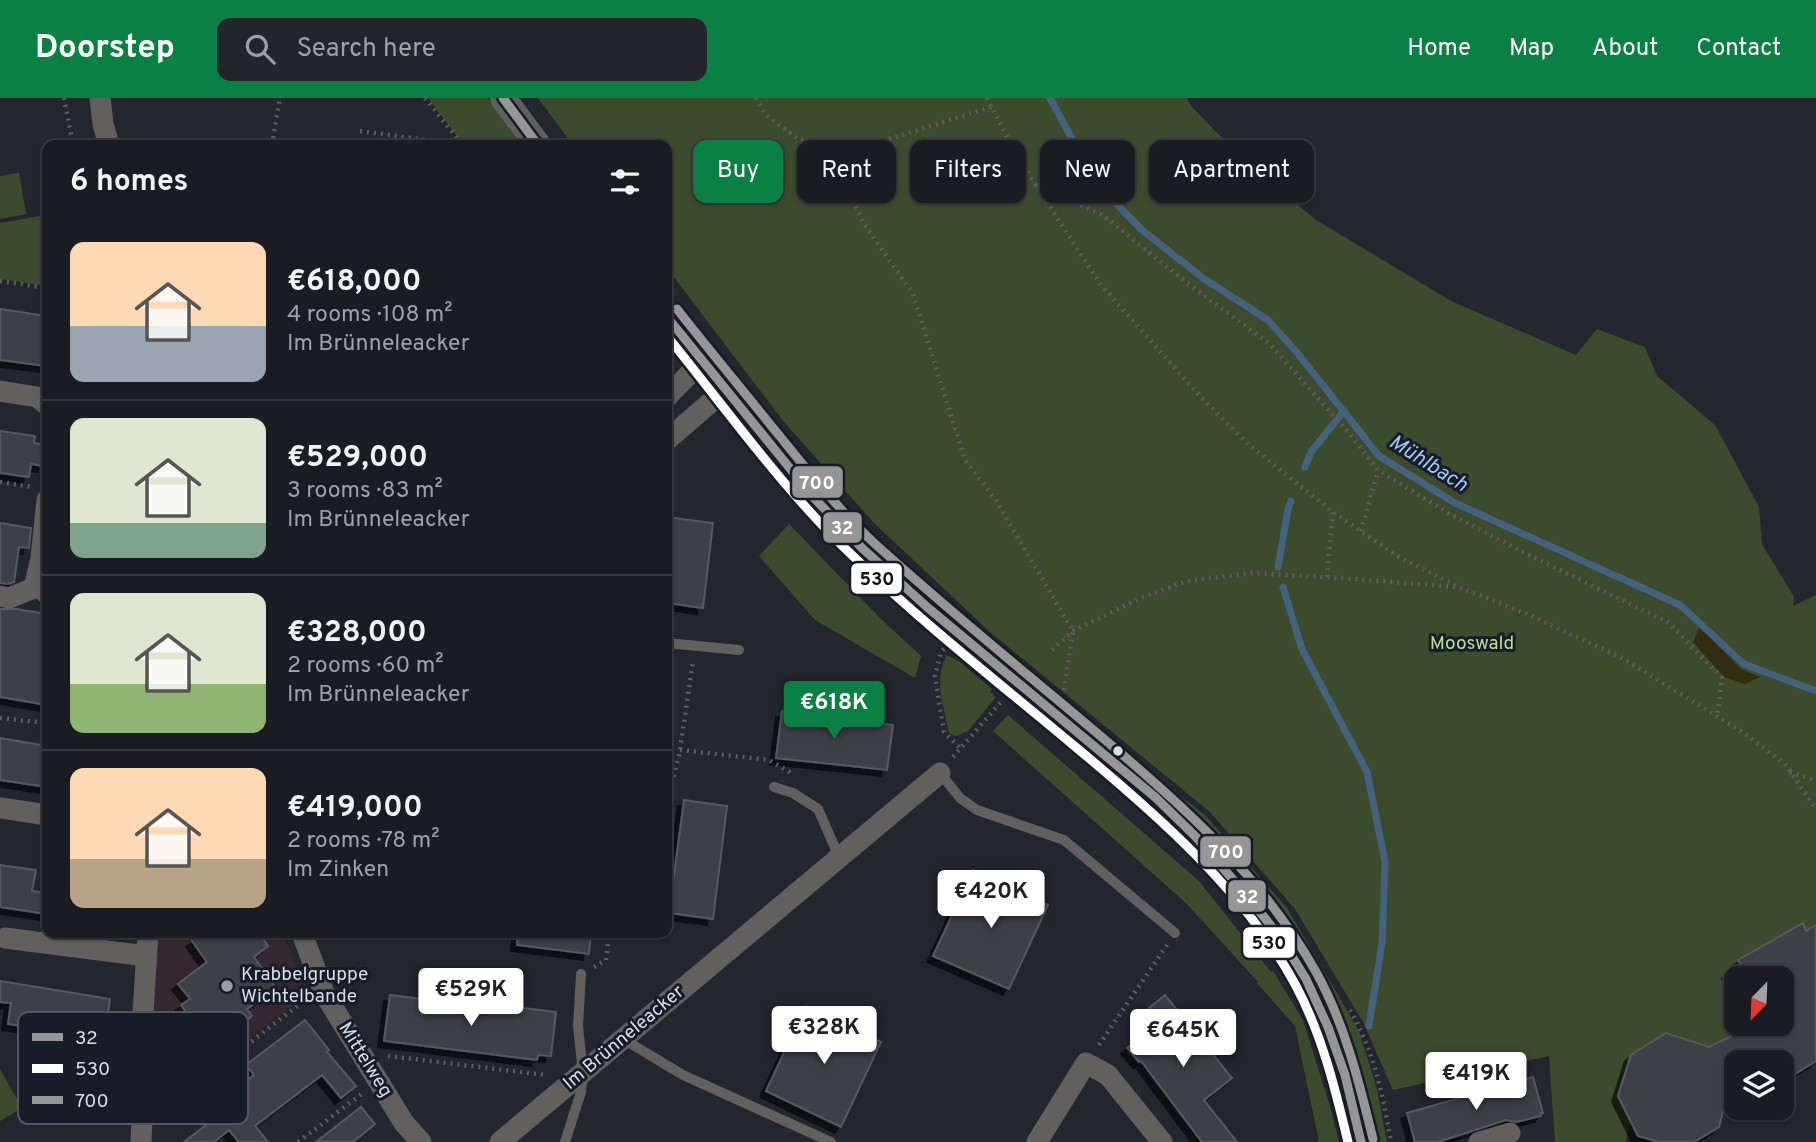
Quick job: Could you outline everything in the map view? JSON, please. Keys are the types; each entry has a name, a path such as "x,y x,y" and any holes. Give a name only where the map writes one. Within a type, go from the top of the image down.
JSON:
{"street":[{"path":"100,98 107,140"},
{"path":"510,107 534,140"},
{"path":"672,323 814,498 862,548 927,607 1155,797 1195,836 1243,891 1279,937 1306,979 1328,1027 1345,1075 1361,1142"},
{"path":"672,392 703,360"},
{"path":"672,436 726,389"},
{"path":"0,390 37,397 42,401"},
{"path":"0,596 9,598 40,595 41,494"},
{"name":"Im Brünneleacker","path":"500,1142 940,773"},
{"path":"0,808 42,814"},
{"path":"5,938 146,956"},
{"path":"143,1012 148,938"},
{"name":"Mittelweg","path":"304,938 324,993 404,1123 421,1142"},
{"path":"1037,1142 1086,1063 1108,1075 1162,1142"},
{"path":"141,1142 142,1124"},
{"path":"1479,1142 1510,1133"}],"lane":[{"path":"672,644 739,650"},
{"path":"940,773 960,799 976,810 1064,840 1175,933"},
{"path":"774,787 818,809 839,857"},
{"path":"565,1142 581,1092 583,1073 578,1026 581,974"},
{"path":"623,1039 683,1075 831,1142"}],"path":[{"path":"64,98 72,140"},
{"path":"273,140 280,98"},
{"path":"425,98 459,140"},
{"path":"756,98 765,114 800,140"},
{"path":"986,98 1035,184 1101,285 1191,386 1248,444 1333,512 1397,556 1461,588 1527,614 1624,659 1717,717 1785,764 1816,809"},
{"path":"887,140 991,107"},
{"path":"360,131 426,140"},
{"path":"1035,184 1104,216 1196,290 1269,343 1378,470 1483,531 1669,623 1722,678 1717,717"},
{"path":"854,203 864,224 913,294 965,460 995,499 1073,631 1063,697 1072,727"},
{"path":"0,281 42,288"},
{"path":"1361,531 1378,470"},
{"path":"0,482 41,494"},
{"path":"1327,577 1333,512"},
{"path":"1052,649 1073,631 1141,598 1187,581 1252,573 1461,588"},
{"path":"959,633 940,652 935,676 944,732 960,748"},
{"path":"672,776 680,750 695,646"},
{"path":"940,773 1001,702"},
{"path":"0,718 42,722"},
{"path":"680,750 769,761 804,780 800,798"},
{"path":"1790,772 1816,781"},
{"path":"1086,1063 1175,933"},
{"path":"581,974 606,960 608,938"},
{"path":"248,1045 308,998 324,993"},
{"path":"382,1055 545,1074"},
{"path":"298,1142 378,1082"}],"shaded area":[{"path":"158,938 285,938 306,995 248,1040 248,1012 153,1012"}],"green space":[{"path":"428,98 488,98 518,140 460,140"},
{"name":"Mooswald","path":"538,98 1187,98 1192,107 1224,140 1149,140 1149,203 1295,203 1316,220 1451,301 1576,355 1597,329 1645,347 1657,376 1715,425 1759,507 1762,544 1794,597 1793,606 1816,595 1816,925 1806,931 1803,923 1738,960 1741,966 1724,966 1724,976 1720,978 1724,985 1724,1036 1732,1036 1709,1047 1666,1033 1631,1055 1618,1096 1631,1123 1625,1142 1555,1142 1549,1056 1393,1090 1363,1022 1295,909 1210,812 990,632 874,523 784,422 672,275 672,140 569,140"},
{"path":"19,173 26,214 0,219 0,176"},
{"path":"42,216 42,285 0,279 0,223"},
{"path":"789,524 879,617 921,656 915,678 815,620 759,556"},
{"path":"947,655 959,661 992,689 990,692 996,697 968,731 956,736 949,733 941,693 941,674"},
{"path":"1008,715 1199,881 1271,972 1273,971 1303,1020 1339,1142 1319,1142 1295,1026 1257,983 1259,980 1257,981 1187,904 993,731"},
{"path":"1175,792 1205,815 1287,908 1359,1031 1377,1089 1387,1142 1371,1142 1356,1065 1316,976 1171,798"},
{"path":"0,1069 18,1101 18,1110 0,1121"}],"sand":[{"path":"1699,627 1741,669 1760,677 1745,684 1724,677 1693,642"}],"building":[{"path":"0,309 42,315 42,365 0,360"},
{"path":"0,431 35,436 34,443 42,444 42,466 31,464 29,477 0,473"},
{"path":"672,518 713,523 703,608 672,604"},
{"path":"0,523 31,528 29,548 19,547 14,582 8,584 0,583"},
{"path":"0,609 42,613 42,704 0,697"},
{"path":"782,711 893,725 887,770 776,758"},
{"path":"0,738 42,745 42,786 0,780"},
{"path":"684,800 727,806 713,919 672,913 672,890"},
{"path":"0,865 36,870 32,891 42,892 42,913 0,907"},
{"path":"973,870 1048,905 1009,989 933,956"},
{"path":"1803,923 1806,931 1816,925 1816,1061 1794,1075 1794,1050 1724,1050 1724,1108 1719,1127 1694,1142 1659,1142 1638,1136 1618,1096 1631,1055 1666,1033 1709,1047 1732,1036 1794,1036 1794,966 1742,966 1738,960"},
{"name":"Krabbelgruppe Wichtelbande","path":"196,938 262,938 268,946 254,957 276,988 247,1009 252,1016 248,1019 248,1012 186,1012 181,1005 190,999 178,984 207,962 192,941"},
{"path":"518,938 591,938 589,954 517,945"},
{"path":"0,981 110,999 108,1012 18,1012 18,1026 8,1024 11,1003 0,1002"},
{"path":"390,995 501,1009 501,1005 556,1012 551,1056 538,1055 537,1060 384,1041"},
{"path":"1165,995 1232,1078 1204,1100 1237,1142 1202,1142 1141,1061 1127,1048 1153,1028 1142,1014"},
{"path":"806,1006 881,1042 841,1127 766,1091"},
{"path":"305,1020 329,1050 327,1052 356,1086 341,1098 322,1075 255,1126 268,1142 239,1142 229,1130 214,1142 184,1142 208,1124 248,1124 248,1080 254,1075 248,1063"},
{"path":"1533,1077 1543,1113 1541,1116 1516,1122 1506,1120 1438,1142 1415,1142 1407,1113"},
{"path":"361,1107 375,1124 353,1142 316,1142"}],"waterway":[{"name":"Mühlbach","path":"1050,98 1096,183 1142,230 1203,278 1268,320 1379,456 1455,503 1680,605 1744,664 1816,691"},
{"path":"1305,467 1311,452 1344,411"},
{"path":"1278,567 1291,501"},
{"path":"1283,587 1302,649 1367,772 1385,862 1382,943 1369,1026"}],"transit line":[{"name":"32","path":"503,98 534,140"},
{"name":"700","path":"677,309 812,476 873,542 1146,775 1210,834 1239,866 1293,935 1326,992 1343,1033 1373,1139"},
{"name":"32","path":"672,323 814,498 862,548 927,607 1155,797 1195,836 1243,891 1280,937 1306,979 1328,1027 1345,1075 1361,1142"},
{"name":"530","path":"672,342 781,479 829,533 935,630 1134,797 1223,884 1274,949 1295,984 1313,1022 1327,1062 1348,1142"}],"place":[{"name":"Krabbelgruppe Wichtelbande","path":"227,986"}]}
